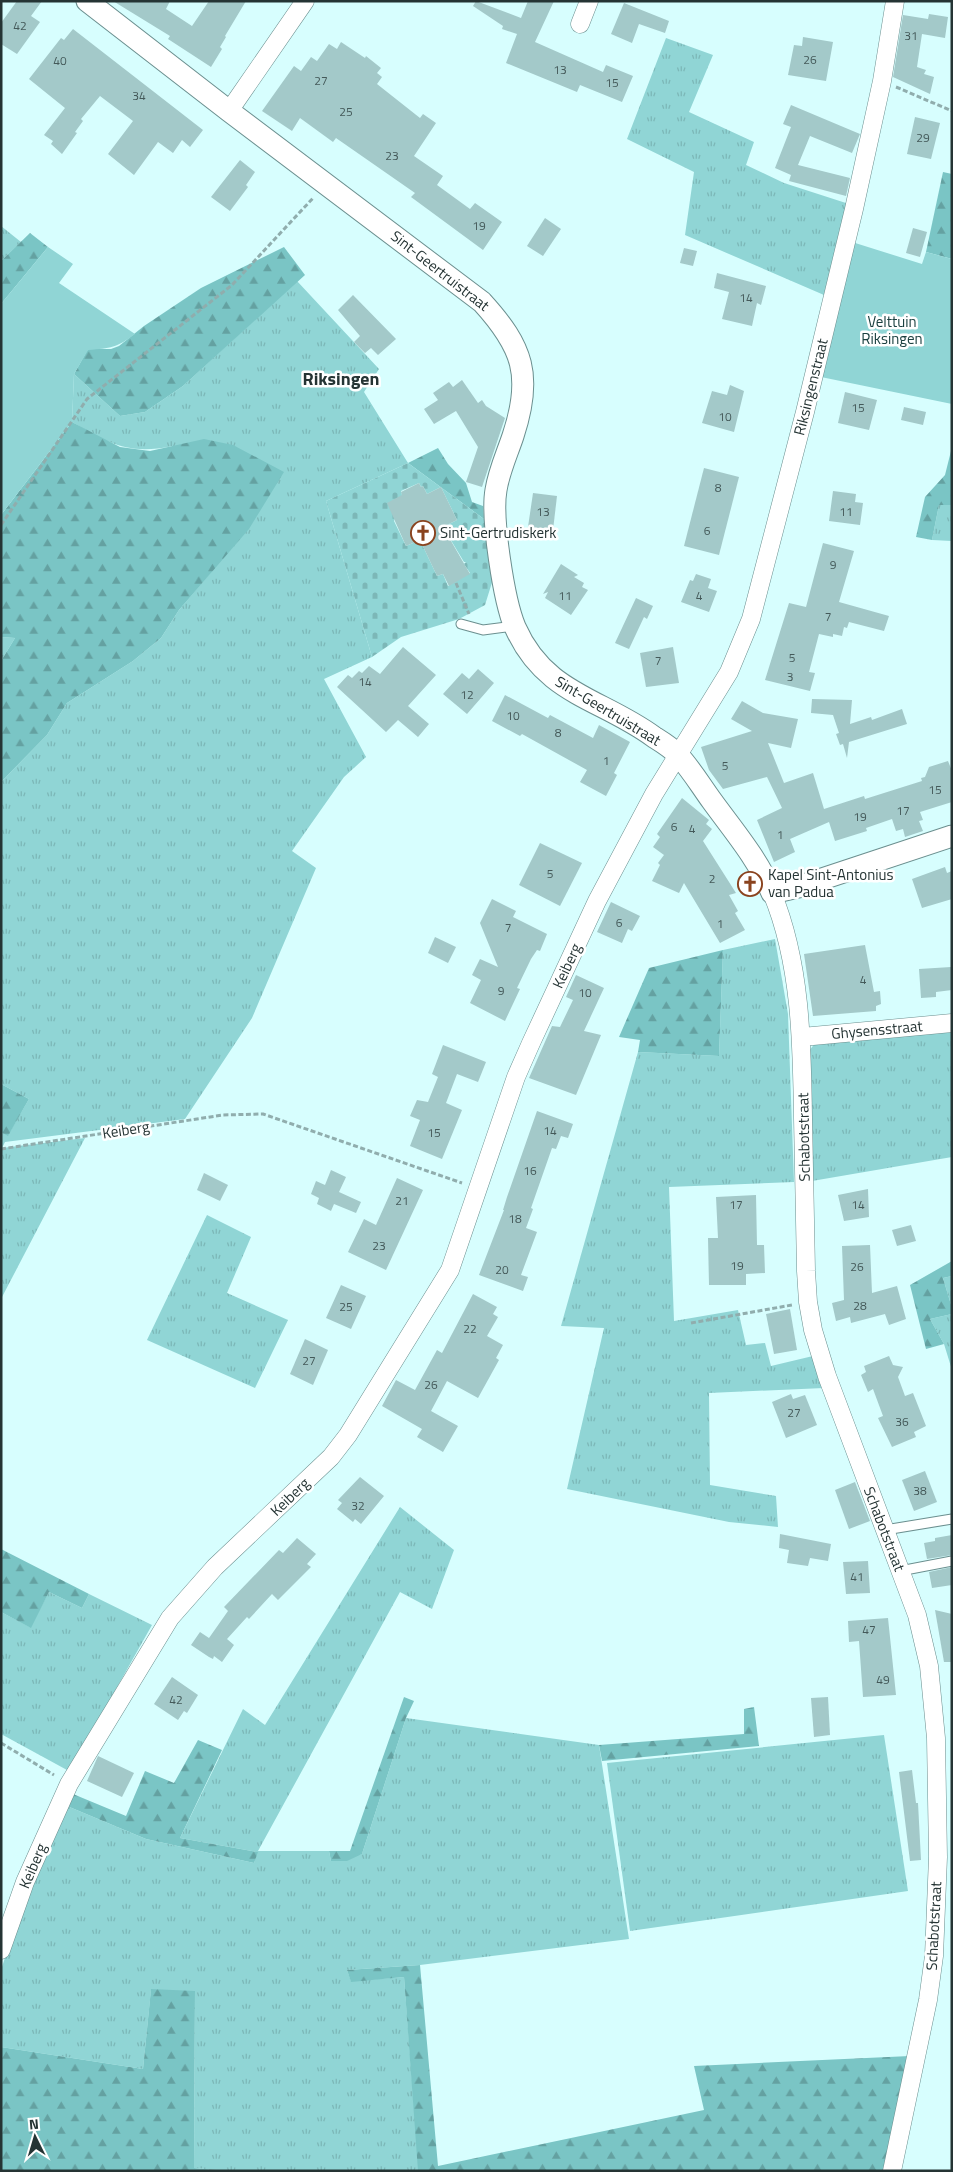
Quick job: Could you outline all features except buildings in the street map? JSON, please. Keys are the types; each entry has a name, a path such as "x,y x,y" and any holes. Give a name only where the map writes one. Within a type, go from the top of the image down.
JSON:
{"street":[{"name":"Sint-Geertruistraat","path":"87,1 482,302 503,324 513,341 523,374 523,396 516,427 498,479 494,503 507,597 515,626 529,653 540,667 556,681 653,736 677,754 747,849 772,893"},
{"path":"229,111 305,1"},
{"path":"580,24 589,1"},
{"name":"Riksingenstraat","path":"677,754 729,672 751,618 807,402 854,209 882,81 895,1"},
{"name":"Keiberg","path":"1,1950 25,1882 69,1784 170,1618 215,1567 331,1457 348,1435 450,1270 516,1077 597,901 677,754"},
{"path":"772,893 798,887 952,836"},
{"name":"Schabotstraat","path":"772,893 779,910 793,972 802,1036 808,1302 813,1330 827,1376 917,1615 929,1666 936,1738 938,1857 934,1956 928,2000 892,2171"},
{"name":"Ghysensstraat","path":"802,1036 952,1023"}],"lane":[{"path":"461,624 482,630 515,626"},
{"path":"885,1530 952,1519"},
{"path":"900,1571 952,1561"}],"path":[{"path":"882,81 952,111"},
{"path":"1,525 87,399 232,285 326,184"},
{"path":"456,583 469,613 482,630"},
{"name":"Keiberg","path":"1,1148 223,1115 263,1114 478,1188"},
{"path":"691,1323 808,1302"},
{"path":"1,1743 69,1784"}],"green space":[{"path":"666,38 713,55 689,112 754,142 746,165 784,183 849,204 824,295 685,235 694,172 627,139"},
{"path":"943,172 952,174 952,259 926,252"},
{"path":"1,226 21,242 1,261"},
{"path":"30,233 48,247 1,304 1,261"},
{"name":"Velttuin Riksingen","path":"852,242 922,264 926,252 952,259 952,404 821,377"},
{"path":"48,247 73,264 59,283 135,334 113,346 88,350 74,374 72,422 1,515 1,304"},
{"path":"284,247 305,275 183,386 145,412 120,416 74,374 88,349 111,349 119,346 144,326 201,288"},
{"path":"297,281 379,369 364,392 408,463 326,501 372,657 324,679 366,757 344,777 292,851 316,868 252,1018 185,1119 5,1142 2,1148 85,1138 1,1299 1,1132 8,1135 29,1099 1,1084 1,782 47,735 67,703 133,661 161,638 179,610 213,570 173,446 144,449 120,446 72,422 74,374 120,416 145,412 183,386"},
{"path":"72,422 120,447 150,451 204,439 233,445 284,472 249,529 179,610 161,638 133,661 67,703 47,735 1,782 1,661 15,638 1,637 1,515"},
{"path":"952,447 952,505 939,505 932,540 916,537 925,497 945,475"},
{"path":"438,448 448,464 466,483 472,502 483,506 484,519 408,463"},
{"path":"408,463 441,487 484,519 494,576 485,605 459,619 401,637 372,657 326,501","holes":["419,483 427,494 441,487 457,520 443,527 464,562 466,562 464,564 470,573 448,586 443,574 437,576 420,540 406,546 394,521 402,495 401,491"]},
{"path":"939,505 952,505 952,541 932,540"},
{"path":"1,637 15,638 1,661"},
{"path":"775,939 788,1014 794,1182 669,1187 674,1321 738,1310 746,1345 765,1343 771,1366 813,1356 824,1388 709,1393 710,1485 776,1496 778,1527 729,1522 567,1489 604,1328 561,1326 638,1052 719,1056 723,950"},
{"path":"723,950 719,1056 638,1052 640,1040 619,1037 649,968"},
{"path":"952,1030 952,1157 812,1181 808,1052 817,1041"},
{"path":"1,1084 29,1099 8,1136 1,1132"},
{"path":"207,1215 251,1237 227,1293 288,1320 255,1388 147,1340"},
{"path":"952,1261 952,1276 943,1278 952,1314 930,1319 944,1344 926,1349 910,1285"},
{"path":"952,1276 952,1308 943,1278"},
{"path":"952,1314 952,1370 944,1344 930,1319"},
{"path":"400,1507 454,1550 432,1609 400,1592 258,1851 329,1851 331,1861 362,1854 406,1718 599,1745 629,1939 420,1965 347,1970 351,1981 404,1977 419,2171 228,2171 194,2168 195,1992 151,1990 143,2069 1,2047 1,1970 17,1921 67,1806 146,1839 254,1863 257,1852 180,1838 243,1709 265,1725"},
{"path":"1,1549 89,1594 82,1608 49,1592 31,1628 1,1612"},
{"path":"49,1592 82,1608 89,1594 152,1625 72,1767 67,1770 1,1734 1,1612 30,1627"},
{"path":"404,1697 414,1701 406,1718 362,1854 347,1861 331,1861 329,1851 350,1851"},
{"path":"754,1707 759,1746 602,1761 599,1745 744,1734 744,1709"},
{"path":"884,1735 908,1891 630,1931 607,1763"},
{"path":"198,1740 222,1750 180,1838 258,1852 254,1863 146,1839 67,1806 73,1794 126,1816 145,1771 174,1783"},
{"path":"420,1965 438,2166 704,2110 694,2066 910,2056 886,2171 418,2171 404,1977 351,1982 347,1970"},
{"path":"151,1989 195,1991 194,2168 228,2171 1,2171 1,2047 143,2069"}],"place":[{"name":"Sint-Gertrudiskerk","path":"423,533"},
{"name":"Kapel Sint-Antonius van Padua","path":"750,884"}],"district":[{"name":"Riksingen","path":"341,379"}]}
